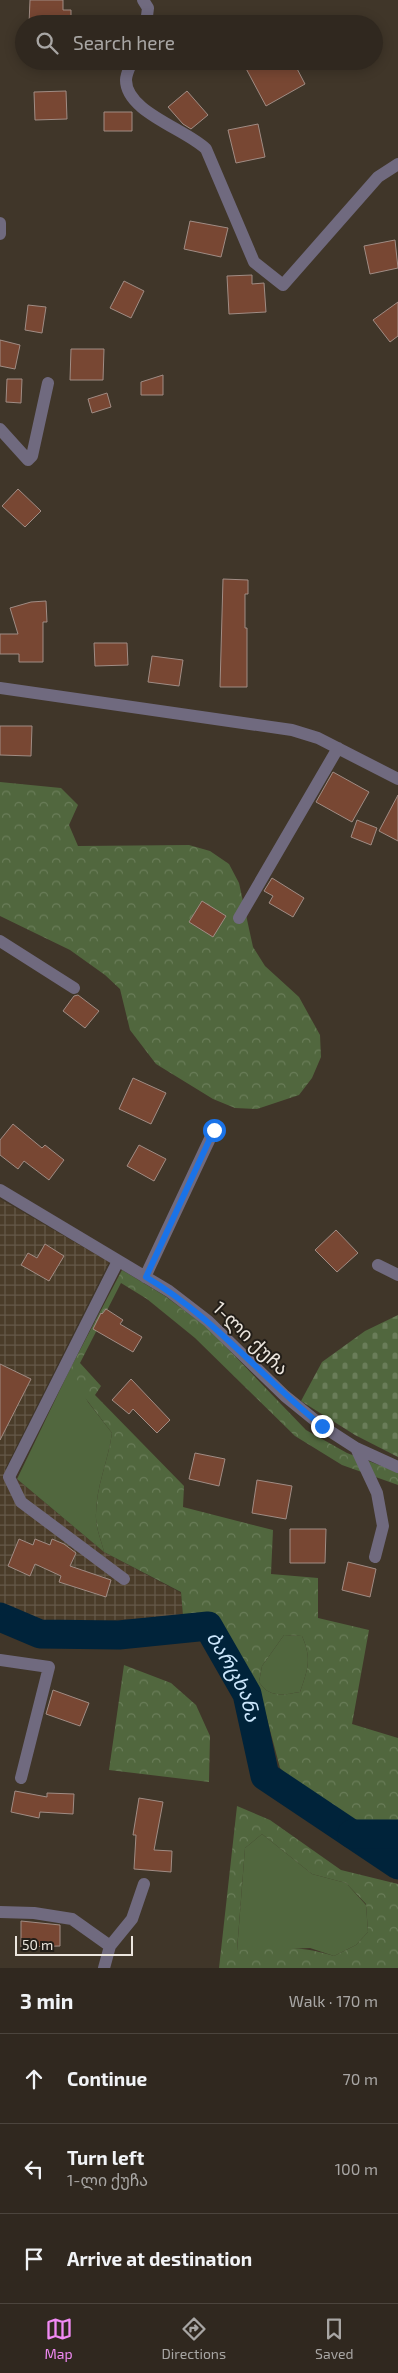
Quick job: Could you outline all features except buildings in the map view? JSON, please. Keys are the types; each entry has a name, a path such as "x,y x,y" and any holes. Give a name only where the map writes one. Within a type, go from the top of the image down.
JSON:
{"street":[{"path":"143,0 148,8 147,15"},
{"path":"129,70 126,79 130,95 145,109 196,139 206,149 254,262 283,285 378,177 398,164"},
{"path":"0,223 0,234"},
{"path":"0,429 28,460 32,456 48,383"},
{"path":"0,688 292,730 318,738 398,779"},
{"path":"239,918 338,748"},
{"path":"0,942 74,988"},
{"path":"146,1277 214,1130"},
{"name":"1-ლი ქუჩა","path":"0,1190 169,1291 208,1320 285,1396 322,1426 356,1448 398,1467"},
{"path":"118,1261 9,1477 21,1502 124,1579"},
{"path":"378,1265 398,1275"},
{"path":"356,1448 377,1493 383,1526 375,1557"},
{"path":"0,1660 49,1667 21,1778"},
{"path":"104,1968 110,1946 132,1919 144,1884"},
{"path":"0,1912 34,1913 72,1919 110,1946"}],"shaded area":[{"path":"0,1199 109,1262 5,1469 104,1552 181,1593 183,1616 43,1624 0,1604"}],"green space":[{"path":"0,782 61,788 78,805 69,825 78,846 189,845 210,851 229,864 239,883 253,947 265,966 299,997 320,1035 321,1057 312,1078 299,1095 257,1109 235,1108 213,1099 156,1064 130,1030 120,989 105,975 70,950 0,916"},
{"path":"122,1270 165,1296 208,1328 306,1430 347,1453 398,1472 398,1485 342,1465 295,1436 195,1338 147,1299 121,1283 80,1363 101,1386 95,1395 184,1486 183,1507 273,1530 271,1574 318,1578 318,1618 369,1630 352,1724 398,1738 398,1826 353,1826 305,1795 280,1768 266,1715 222,1628 209,1617 183,1616 181,1592 104,1552 97,1527 96,1507 112,1433 73,1382 70,1369","holes":["284,1635 302,1636 307,1651 308,1664 300,1692 277,1694 267,1691 259,1682 262,1666"]},
{"path":"398,1315 398,1457 355,1435 301,1401 322,1362 365,1331"},
{"path":"70,1369 88,1402 112,1433 96,1507 97,1527 104,1552 17,1479"},
{"path":"284,1635 302,1636 307,1651 308,1664 300,1692 277,1694 267,1691 259,1682 262,1666"},
{"path":"124,1665 171,1683 196,1705 210,1736 209,1782 109,1770"},
{"path":"237,1806 270,1820 341,1870 398,1884 398,1968 219,1968","holes":["262,1834 312,1874 346,1883 366,1904 368,1932 356,1945 334,1956 297,1948 237,1950 245,1848"]},
{"path":"262,1834 312,1874 346,1883 366,1905 368,1932 356,1945 334,1956 310,1948 237,1951 245,1848"}],"waterway":[{"name":"ბარცხანა","path":"0,1617 40,1634 119,1635 208,1626 247,1694 265,1776 398,1865"},
{"name":"ბარცხანა","path":"352,1834 398,1834"}],"route":[{"path":"214,1130 146,1277 169,1291 208,1320 285,1396 322,1426"}]}
